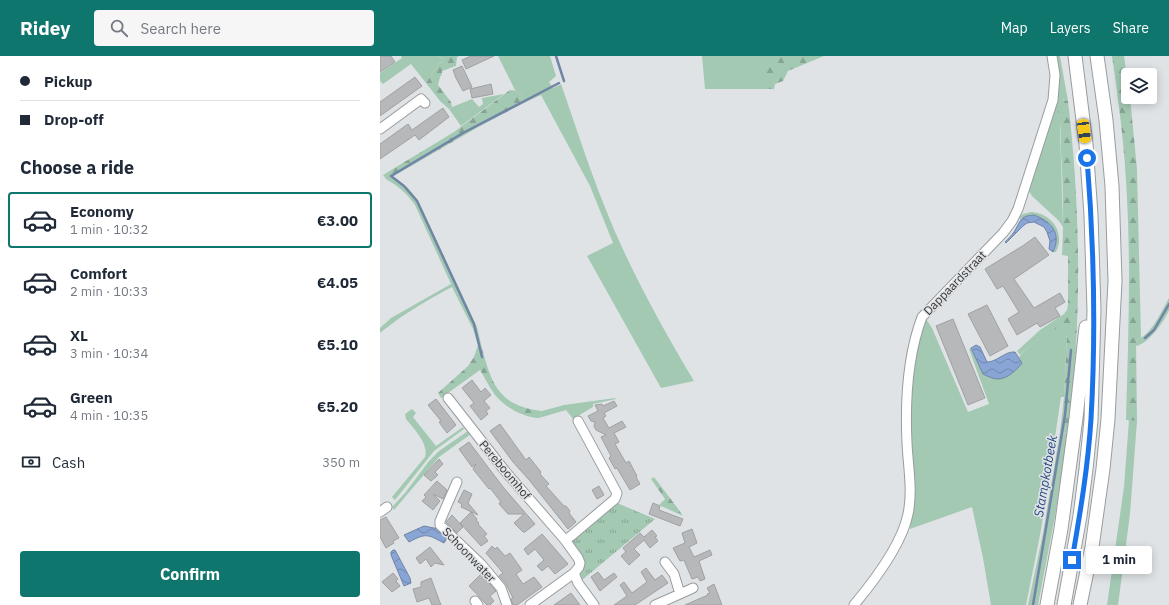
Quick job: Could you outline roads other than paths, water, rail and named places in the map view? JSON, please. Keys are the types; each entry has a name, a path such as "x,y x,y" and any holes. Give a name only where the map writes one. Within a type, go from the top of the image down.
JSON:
{"highway":[{"path":"1080,605 1092,547 1104,462 1109,411 1115,281 1106,120 1097,56"},
{"path":"1064,605 1080,516 1091,420 1094,310 1090,200 1086,144 1075,59"},
{"path":"1047,605 1061,529 1093,279"}],"street":[{"name":"Dappaardstraat","path":"854,605 873,581 888,557 903,531 908,513 910,492 906,407 910,362 915,335 922,317 1003,233 1012,221 1018,209 1053,100 1055,76 1052,56"},
{"path":"380,129 421,99 425,103"},
{"name":"Pereboomhof","path":"448,398 505,470 565,540 578,558 579,567 574,573"},
{"path":"565,540 616,499 617,493 578,421"},
{"name":"Schoonwater","path":"457,482 440,521 440,525 481,564 501,588 507,605"},
{"path":"665,562 674,574 680,594"},
{"path":"530,605 574,573 578,583 594,605"},
{"path":"655,605 693,588"}],"water":[{"path":"1034,215 1050,224 1053,229 1056,239 1053,252 1049,249 1050,241 1044,227 1034,222 1027,223 1006,243 1005,242 1023,218"},
{"path":"976,345 980,347 987,362 991,362 1008,353 1015,352 1022,363 1008,376 1001,379 990,377 983,374 971,348"},
{"path":"424,526 439,529 448,536 444,543 430,536 419,537 409,542 404,535"},
{"path":"393,550 395,550 410,578 411,583 404,586 391,555"}],"waterway":[{"path":"556,56 564,81"},
{"path":"482,357 474,324 417,201 404,186 391,176 463,133 559,83"},
{"name":"Stampkotbeek","path":"1145,338 1154,330 1169,304"},
{"name":"Stampkotbeek","path":"1033,605 1065,415 1071,350"}]}
